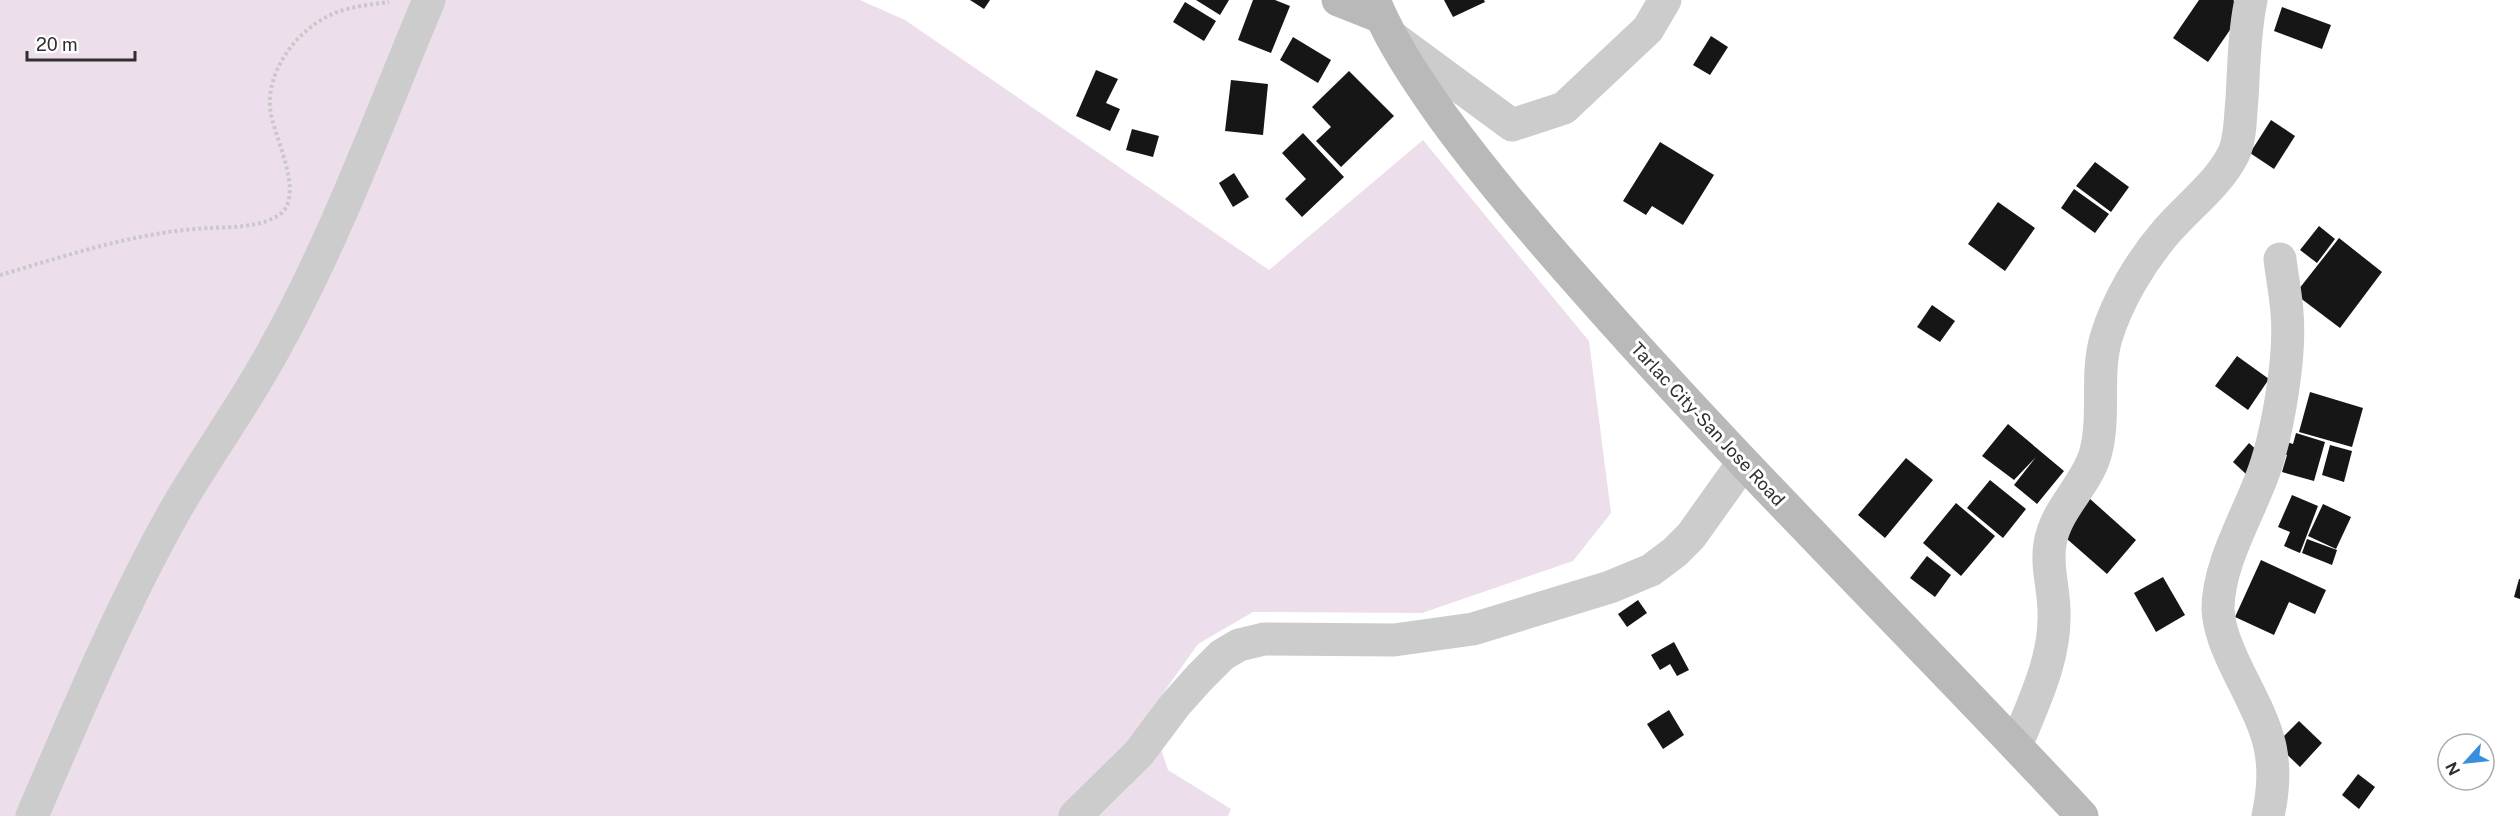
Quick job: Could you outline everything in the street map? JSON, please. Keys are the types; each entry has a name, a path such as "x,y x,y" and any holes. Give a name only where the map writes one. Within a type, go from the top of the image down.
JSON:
{"main road":[{"path":"1338,0 1382,18"},
{"name":"Tarlac City-San Jose Road","path":"1382,18 1421,86 1473,158 1628,339 1743,463 2082,816"}],"street":[{"path":"1382,18 1512,125 1564,108 1648,29 1665,0"},
{"path":"2016,746 2043,679 2051,651 2054,612 2049,563 2050,542 2059,516 2084,478 2094,456 2098,439 2100,370 2106,338 2119,307 2152,251 2226,167 2235,151 2240,131 2246,24 2251,0"},
{"path":"32,816 82,700 133,592 174,513 271,355 335,227 429,2"},
{"path":"2268,816 2275,780 2271,744 2230,653 2222,632 2218,610 2224,571 2265,469 2281,391 2287,351 2287,315 2280,259"},
{"path":"1075,816 1139,753 1174,705 1200,677 1222,655 1239,645 1264,639 1394,640 1473,629 1610,587 1651,570 1675,552 1690,536 1743,463"}],"path":[{"path":"0,275 128,239 170,230 246,226 280,214 288,204 291,192 287,168 270,109 270,91 278,68 291,46 304,32 339,11 392,1 429,2"}],"shaded area":[{"path":"0,0 860,0 905,20 1269,270 1423,140 1589,341 1611,513 1573,561 1422,613 1253,612 1198,644 1149,713 1168,770 1231,809 1228,816 0,816"}],"building":[{"path":"970,0 990,0 984,9"},
{"path":"1196,0 1229,0 1220,15"},
{"path":"1253,0 1275,0 1290,6 1271,53 1238,40"},
{"path":"1444,0 1484,0 1485,2 1453,17"},
{"path":"2199,0 2233,0 2245,8 2208,62 2173,38"},
{"path":"1185,2 1216,21 1204,41 1173,22"},
{"path":"2282,7 2331,25 2322,49 2274,31"},
{"path":"1711,36 1728,47 1710,75 1693,65"},
{"path":"1293,37 1331,60 1318,83 1280,60"},
{"path":"1096,70 1118,79 1106,103 1120,109 1110,131 1076,116"},
{"path":"1349,71 1394,116 1341,167 1316,141 1331,127 1312,107"},
{"path":"1231,80 1268,84 1263,135 1225,131"},
{"path":"2271,120 2295,136 2274,169 2250,153"},
{"path":"1132,129 1159,136 1153,157 1126,150"},
{"path":"1303,133 1344,177 1302,217 1285,199 1306,179 1282,153"},
{"path":"1660,142 1714,175 1683,225 1652,206 1646,215 1623,201"},
{"path":"2095,162 2129,187 2111,212 2076,186"},
{"path":"1234,173 1249,197 1233,207 1219,183"},
{"path":"2074,189 2109,214 2095,233 2061,208"},
{"path":"1998,202 2035,228 2005,271 1968,244"},
{"path":"2319,226 2335,239 2317,263 2300,250"},
{"path":"2339,238 2382,272 2340,328 2295,294"},
{"path":"1932,305 1955,321 1940,342 1917,327"},
{"path":"2237,356 2269,379 2248,410 2215,386"},
{"path":"2310,392 2363,408 2352,447 2299,432"},
{"path":"2008,424 2064,471 2037,504 2014,485 2036,457 2014,480 1982,456"},
{"path":"2296,433 2325,442 2314,481 2282,472 2287,455 2277,452 2280,440 2293,444"},
{"path":"2249,443 2262,455 2246,474 2233,462"},
{"path":"2330,445 2352,451 2344,482 2322,475"},
{"path":"1906,458 1933,480 1885,538 1858,515"},
{"path":"1990,480 2026,509 2003,538 1967,508"},
{"path":"2292,495 2318,506 2300,553 2284,546 2290,532 2278,527"},
{"path":"2089,498 2136,540 2107,574 2059,532"},
{"path":"1956,503 1995,536 1961,576 1923,543"},
{"path":"2323,504 2351,517 2336,549 2308,536"},
{"path":"2307,539 2337,550 2332,565 2302,553"},
{"path":"1927,556 1951,575 1935,597 1910,578"},
{"path":"2261,560 2326,590 2315,614 2289,602 2274,635 2235,617"},
{"path":"2163,577 2185,615 2156,632 2134,593"},
{"path":"2520,579 2520,599 2514,597"},
{"path":"1638,600 1647,613 1627,627 1618,614"},
{"path":"1674,642 1689,670 1677,676 1670,664 1660,670 1651,655"},
{"path":"1669,710 1684,735 1663,749 1647,724"},
{"path":"2299,721 2322,743 2300,767 2276,744"},
{"path":"2358,774 2375,787 2359,809 2342,795"}]}
